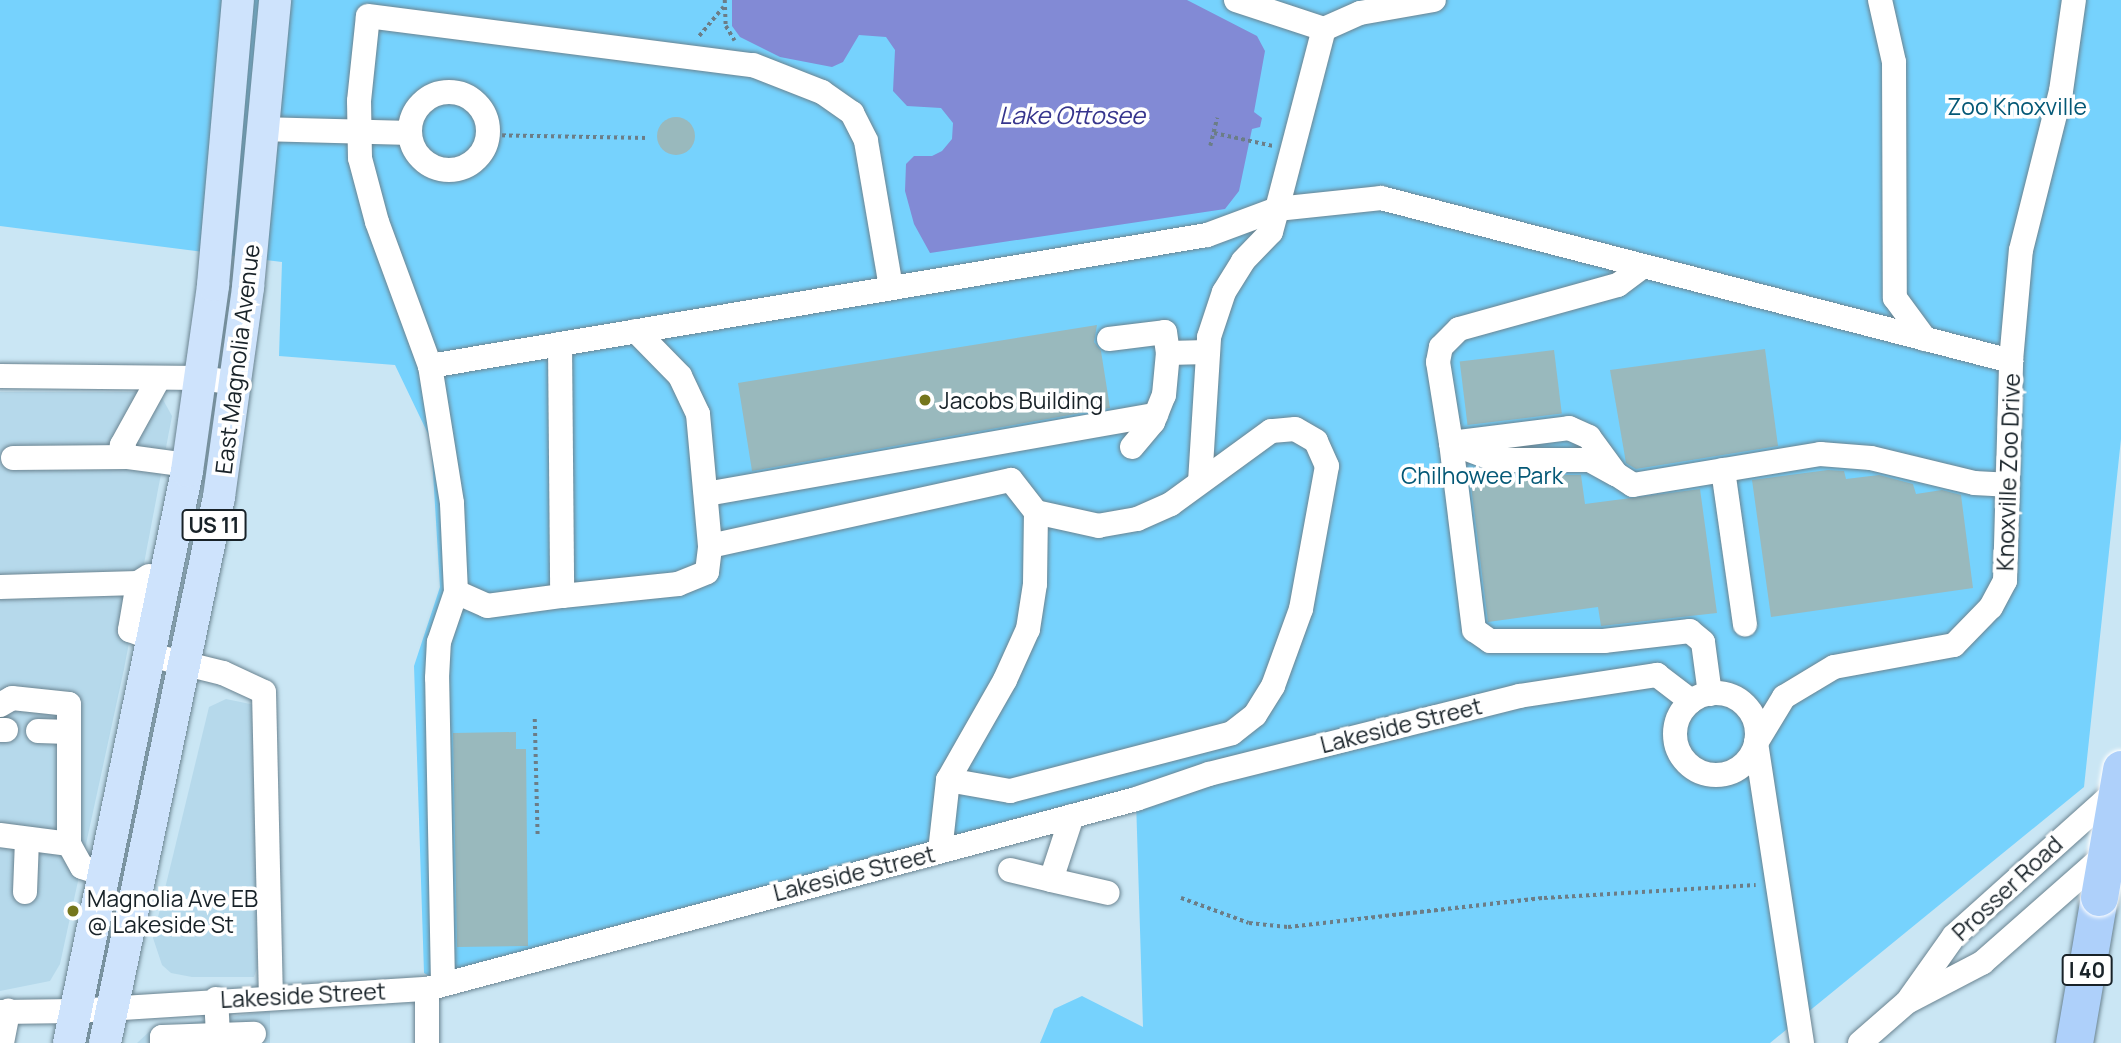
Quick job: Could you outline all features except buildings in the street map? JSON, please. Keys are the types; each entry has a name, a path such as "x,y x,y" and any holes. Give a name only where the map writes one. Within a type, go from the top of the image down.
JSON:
{"highway":[{"name":"I 40","path":"2074,1043 2121,769"}],"main road":[{"name":"East Magnolia Avenue","path":"69,1043 152,647 153,580 188,465 201,378 238,0"},
{"name":"East Magnolia Avenue","path":"105,1043 186,661 237,383 275,0"}],"street":[{"path":"1236,0 1324,29 1360,13 1434,0"},
{"path":"1880,0 1894,62 1895,299 1925,339"},
{"name":"Knoxville Zoo Drive","path":"1756,743 1784,697 1834,667 1954,645 1991,607 2005,581 2011,361 2021,250 2061,91 2074,0"},
{"path":"427,1043 435,987 439,642 456,592 452,503 430,366 377,222 360,158 359,129 369,8 754,65 822,92 852,113 866,141 891,288"},
{"path":"1200,482 1208,352 1224,292 1243,261 1271,232 1324,29"},
{"path":"450,92 462,94 482,110 488,135 477,159 453,171 428,165 411,145 409,133 416,108 437,94 450,92"},
{"path":"261,129 359,129 409,133"},
{"path":"430,366 1208,235 1277,209 1381,198 2011,361"},
{"path":"1643,266 1618,285 1459,329 1441,347 1438,362 1451,443 1474,630 1490,641 1604,640 1690,631 1703,642 1700,697 1676,724 1675,738 1682,757 1698,772 1718,775 1738,769 1756,743"},
{"path":"456,592 487,606 678,584 707,572 710,546 698,414 680,376 636,331"},
{"path":"1109,339 1165,332 1168,354 1164,395 1156,415 1132,447"},
{"path":"560,344 562,596"},
{"path":"1168,354 1208,352"},
{"path":"0,376 201,378 237,383"},
{"path":"128,457 122,446 159,378"},
{"path":"706,494 1156,415"},
{"path":"1451,443 1569,428 1589,437 1616,474 1633,485 1820,454 1871,458 1974,483 2007,485"},
{"path":"947,780 1010,791 1232,733 1255,715 1273,687 1301,608 1327,466 1316,441 1295,429 1271,430 1160,509 1099,526 1035,512"},
{"path":"13,458 128,457 188,465"},
{"path":"1723,470 1745,624"},
{"path":"710,546 1011,480 1035,512 1035,584 1028,629 947,780 940,851"},
{"path":"0,587 153,580"},
{"path":"152,647 242,679 264,692 271,996"},
{"name":"Lakeside Street","path":"4,1012 75,1011 216,999 435,987 1072,816 1209,774 1519,696 1657,675 1700,697"},
{"path":"1700,697 1729,694 1750,709 1756,722 1756,743 1802,1043"},
{"path":"4,695 69,704 69,837"},
{"path":"38,731 69,742"},
{"path":"69,742 58,792 58,820 82,867 104,874"},
{"name":"Prosser Road","path":"1860,1043 1907,1002 1954,936 2121,786"},
{"path":"1054,868 1072,816"},
{"path":"1035,826 1054,868"},
{"path":"0,835 27,839 69,837"},
{"path":"25,892 27,839"},
{"name":"Prosser Road","path":"1907,1002 1982,963 2121,841"},
{"path":"1010,870 1054,868 1108,893"},
{"path":"216,999 218,1035"},
{"path":"2,1043 4,1012"},
{"path":"174,1039 254,1034"}],"path":[{"path":"684,56 725,2"},
{"path":"725,2 726,26 754,65"},
{"path":"1210,146 1217,118"},
{"path":"1214,133 1250,141"},
{"path":"488,135 647,138"},
{"path":"535,719 538,838"},
{"path":"1181,898 1249,923 1288,927 1544,898 1779,884"}],"shaded area":[{"path":"0,392 147,392 161,396 172,416 124,669 60,964 50,981 0,991"},
{"path":"226,699 255,705 257,968 254,977 192,977 171,973 162,965 153,938 209,707"},
{"path":"270,1011 270,1043 137,1043 150,1031 166,1026"}],"green space":[{"name":"Chilhowee Park","path":"0,0 2121,0 2121,439 2084,787 1770,1043 1040,1043 1054,1009 1082,996 1143,1027 1136,800 443,984 424,973 414,666 440,587 431,440 395,365 279,356 282,262 0,226"}],"water":[{"name":"Lake Ottosee","path":"732,0 1187,0 1257,36 1265,51 1254,112 1262,118 1260,127 1252,129 1239,191 1225,209 930,253 914,224 905,191 906,164 914,156 932,156 942,151 952,139 953,123 941,108 907,106 893,91 895,50 886,37 859,35 843,62 832,67 780,57 740,37 732,26"}],"place":[{"name":"Jacobs Building","path":"925,400"},
{"name":"Magnolia Ave EB @ Lakeside St","path":"73,911"}],"park label":[{"name":"Zoo Knoxville","path":"2017,106"}]}
